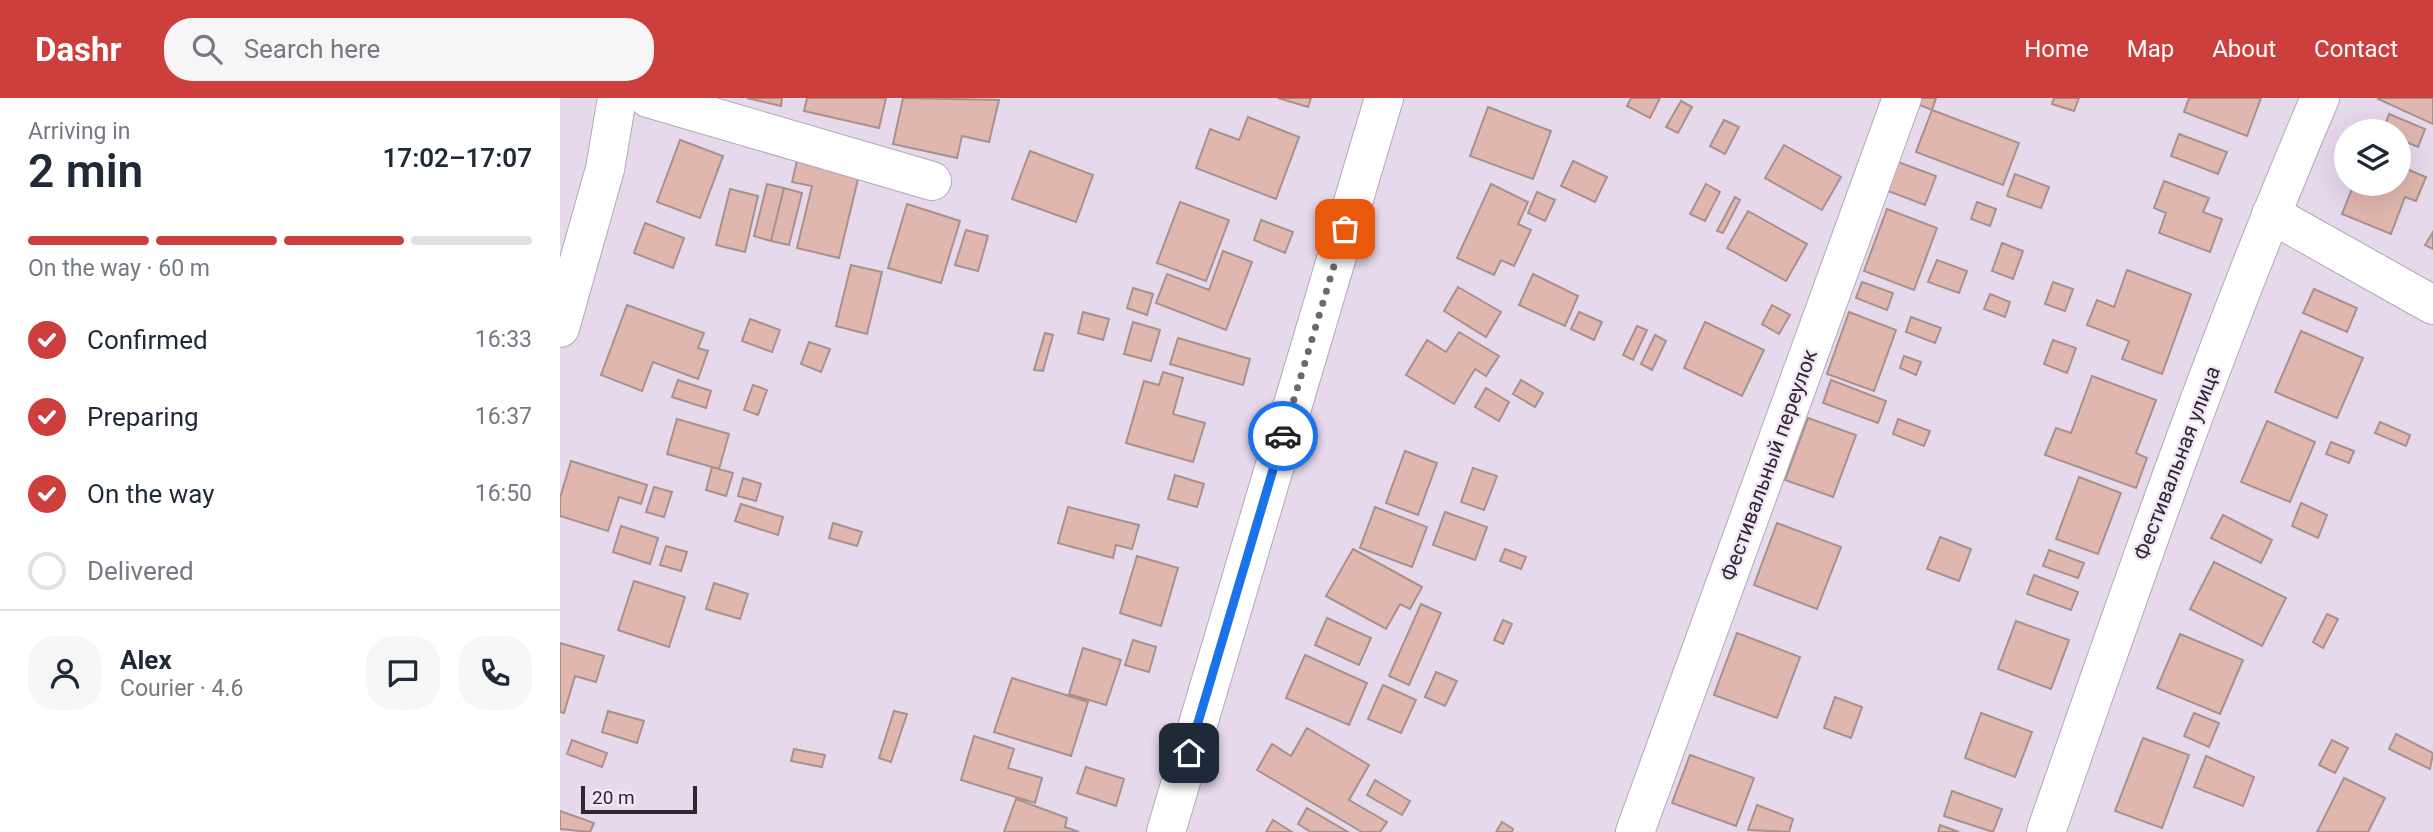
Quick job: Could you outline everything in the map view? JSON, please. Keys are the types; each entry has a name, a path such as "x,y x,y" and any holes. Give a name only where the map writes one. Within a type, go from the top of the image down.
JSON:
{"street":[{"path":"560,328 605,169 617,98"},
{"path":"648,98 932,181"},
{"path":"1166,832 1384,98"},
{"name":"Фестивальный переулок","path":"1635,832 1902,98"},
{"name":"Фестивальная улица","path":"2046,832 2137,568 2271,214 2320,98"},
{"path":"2271,214 2433,306"}],"building":[{"path":"747,98 782,98 781,106"},
{"path":"807,98 886,98 879,128 804,111"},
{"path":"903,98 999,100 989,142 962,136 957,158 893,144"},
{"path":"1278,98 1311,98 1308,107"},
{"path":"1631,98 1660,98 1650,118 1627,106"},
{"path":"1913,98 1936,98 1932,110 1912,102"},
{"path":"2054,98 2079,98 2074,111 2052,104"},
{"path":"2189,98 2261,98 2247,136 2184,112"},
{"path":"2433,98 2433,124 2378,99"},
{"path":"1681,101 1692,107 1678,133 1666,127"},
{"path":"1488,107 1551,131 1533,179 1470,156"},
{"path":"1932,110 2019,143 2003,185 1916,152"},
{"path":"2389,114 2401,119 2387,119"},
{"path":"1248,117 1299,137 1276,199 1196,168 1210,129 1239,140"},
{"path":"1724,120 1739,127 1725,154 1710,146"},
{"path":"2411,123 2425,129 2418,147 2411,144"},
{"path":"2179,134 2227,152 2218,174 2171,156"},
{"path":"680,140 723,156 700,218 657,202"},
{"path":"1784,145 1841,177 1822,210 1765,178"},
{"path":"1030,151 1093,175 1076,222 1012,199"},
{"path":"1890,159 1936,176 1925,205 1880,188"},
{"path":"797,161 859,175 839,258 797,248 812,186 792,182"},
{"path":"1573,161 1607,177 1595,202 1561,186"},
{"path":"2411,171 2426,177 2416,201 2405,197 2391,234 2342,214 2349,196 2411,196"},
{"path":"2015,174 2049,187 2041,208 2007,196"},
{"path":"2164,181 2209,198 2203,212 2222,219 2210,252 2159,233 2166,213 2154,208"},
{"path":"767,184 784,188 771,241 754,236"},
{"path":"1491,184 1528,202 1518,224 1531,230 1514,266 1501,260 1494,275 1457,258"},
{"path":"1706,184 1720,192 1705,221 1690,214"},
{"path":"784,188 802,193 789,245 771,241"},
{"path":"730,189 758,196 745,252 716,245"},
{"path":"1537,192 1555,200 1545,221 1528,213"},
{"path":"1735,197 1740,200 1723,233 1717,231"},
{"path":"1180,202 1229,220 1206,281 1157,263"},
{"path":"1977,202 1996,209 1990,226 1971,219"},
{"path":"907,204 960,221 941,283 888,268"},
{"path":"1887,209 1937,228 1914,290 1864,271"},
{"path":"1748,211 1807,244 1786,281 1727,248"},
{"path":"1261,220 1293,232 1285,253 1254,240"},
{"path":"645,223 684,238 673,268 634,253"},
{"path":"966,230 988,236 978,271 955,265"},
{"path":"2433,232 2433,249 2425,245"},
{"path":"2002,243 2023,251 2013,279 1992,271"},
{"path":"1223,251 1252,262 1226,330 1156,303 1167,274 1209,290"},
{"path":"1937,260 1967,271 1959,293 1928,282"},
{"path":"851,265 882,272 867,334 836,326"},
{"path":"2127,270 2191,294 2162,374 2122,359 2129,341 2087,325 2097,300 2114,307"},
{"path":"1533,274 1578,296 1565,326 1519,305"},
{"path":"1862,282 1893,293 1887,310 1856,298"},
{"path":"2053,282 2073,289 2065,311 2045,304"},
{"path":"1458,287 1501,312 1486,337 1444,311"},
{"path":"1133,288 1153,294 1147,315 1127,308"},
{"path":"2314,289 2357,308 2347,332 2303,313"},
{"path":"1990,294 2010,302 2005,317 1984,309"},
{"path":"627,305 704,333 698,348 708,351 698,379 653,362 642,391 601,375"},
{"path":"1772,305 1790,315 1779,334 1762,324"},
{"path":"1083,312 1109,319 1103,340 1078,333"},
{"path":"1579,312 1602,322 1594,340 1571,329"},
{"path":"1849,312 1896,330 1874,391 1827,374"},
{"path":"1911,317 1941,328 1935,343 1906,332"},
{"path":"750,319 780,330 772,352 742,341"},
{"path":"1133,322 1160,330 1151,361 1124,354"},
{"path":"1705,322 1764,350 1742,396 1684,368"},
{"path":"1637,326 1647,330 1633,360 1623,355"},
{"path":"2301,331 2363,358 2337,418 2275,392"},
{"path":"1459,332 1499,356 1486,376 1475,369 1454,404 1406,375 1427,340 1446,352"},
{"path":"1045,333 1053,335 1043,371 1034,370"},
{"path":"1655,335 1666,341 1652,370 1641,364"},
{"path":"1178,338 1250,359 1243,385 1170,364"},
{"path":"2053,340 2076,348 2067,373 2044,364"},
{"path":"809,342 830,349 821,372 801,364"},
{"path":"1904,356 1921,362 1916,375 1900,368"},
{"path":"1163,372 1183,378 1173,414 1205,423 1193,462 1126,443 1144,381 1159,385"},
{"path":"2092,376 2156,400 2136,453 2147,458 2136,488 2045,455 2056,428 2071,433"},
{"path":"678,380 711,391 706,408 672,397"},
{"path":"1521,380 1543,393 1535,407 1513,394"},
{"path":"1831,380 1886,401 1878,423 1823,403"},
{"path":"753,385 767,390 758,415 744,410"},
{"path":"1486,388 1509,402 1499,421 1475,407"},
{"path":"1808,418 1856,435 1833,497 1785,480"},
{"path":"677,419 729,434 719,469 667,454"},
{"path":"1898,419 1930,431 1924,446 1893,434"},
{"path":"2267,421 2315,442 2290,502 2241,482"},
{"path":"2380,422 2410,435 2406,446 2375,433"},
{"path":"2331,442 2354,451 2349,463 2326,454"},
{"path":"1405,451 1437,463 1418,515 1386,503"},
{"path":"571,461 647,485 641,504 619,497 608,531 560,516 560,498"},
{"path":"712,467 733,473 726,496 706,490"},
{"path":"1473,468 1497,476 1484,510 1461,502"},
{"path":"1175,475 1204,484 1197,507 1168,499"},
{"path":"2079,477 2121,493 2098,554 2056,539"},
{"path":"743,478 761,484 756,501 738,496"},
{"path":"654,487 672,492 664,517 646,512"},
{"path":"2301,503 2327,515 2318,538 2292,526"},
{"path":"741,504 783,517 778,535 735,521"},
{"path":"1068,507 1139,525 1132,549 1116,545 1113,558 1058,543"},
{"path":"1375,507 1427,527 1412,567 1360,548"},
{"path":"1445,512 1487,527 1475,560 1433,545"},
{"path":"2223,515 2272,540 2261,563 2211,538"},
{"path":"833,523 862,532 857,546 829,538"},
{"path":"1777,523 1841,547 1817,609 1754,585"},
{"path":"621,526 658,538 650,564 613,552"},
{"path":"1940,537 1971,549 1959,581 1927,569"},
{"path":"666,546 687,552 681,571 660,565"},
{"path":"1353,549 1422,587 1410,609 1400,604 1386,629 1326,596"},
{"path":"1505,549 1526,557 1521,569 1500,561"},
{"path":"2049,550 2084,563 2078,578 2043,566"},
{"path":"1137,556 1178,568 1161,626 1120,613"},
{"path":"2214,562 2286,598 2262,646 2190,609"},
{"path":"2034,575 2078,592 2071,610 2027,594"},
{"path":"634,581 685,597 669,647 618,630"},
{"path":"714,583 748,594 740,619 706,609"},
{"path":"1421,604 1441,613 1409,685 1389,676"},
{"path":"2327,614 2338,619 2323,648 2313,642"},
{"path":"1327,618 1371,638 1359,665 1315,645"},
{"path":"1503,620 1512,624 1503,644 1494,640"},
{"path":"2016,621 2069,640 2051,689 1998,669"},
{"path":"1737,633 1800,657 1777,718 1714,695"},
{"path":"2180,634 2243,660 2220,714 2157,688"},
{"path":"1133,640 1156,647 1149,672 1125,665"},
{"path":"560,643 604,656 596,682 575,676 564,713 560,712"},
{"path":"1083,648 1121,660 1106,705 1069,694"},
{"path":"1305,655 1367,683 1349,725 1286,698"},
{"path":"1436,672 1457,681 1445,706 1425,697"},
{"path":"1012,678 1088,702 1071,756 994,732"},
{"path":"1383,685 1416,700 1401,733 1368,719"},
{"path":"1835,697 1862,707 1851,738 1824,728"},
{"path":"608,711 644,721 637,743 602,732"},
{"path":"894,711 907,714 891,762 879,758"},
{"path":"1981,713 2032,732 2015,777 1965,758"},
{"path":"2194,713 2219,723 2209,747 2184,736"},
{"path":"1307,728 1369,765 1349,800 1387,822 1380,832 1362,832 1257,770 1272,744 1291,756"},
{"path":"2396,734 2433,753 2430,769 2389,749"},
{"path":"974,736 1014,749 1008,768 1042,778 1035,803 961,780"},
{"path":"2143,738 2189,755 2162,828 2115,811"},
{"path":"572,740 607,753 602,767 567,754"},
{"path":"2332,740 2348,748 2335,773 2319,765"},
{"path":"794,749 825,755 822,767 791,761"},
{"path":"1690,755 1754,778 1736,826 1672,803"},
{"path":"2206,756 2254,777 2243,806 2194,787"},
{"path":"1086,767 1124,779 1116,806 1077,793"},
{"path":"2344,778 2385,798 2368,832 2317,832"},
{"path":"1375,780 1410,801 1402,815 1367,795"},
{"path":"1952,791 2002,809 1993,832 1944,816"},
{"path":"1016,799 1067,818 1065,827 1079,832 1004,832"},
{"path":"1757,805 1793,819 1789,832 1748,830"},
{"path":"1307,808 1348,832 1311,832 1298,824"},
{"path":"560,811 594,823 590,832 560,829"},
{"path":"1273,820 1292,832 1266,832"},
{"path":"1502,822 1513,829 1512,832 1496,832"},
{"path":"1940,825 1959,832 1938,832"}],"way so far":[{"path":"1283,436 1345,229"}],"route":[{"path":"1189,753 1283,436"}]}
